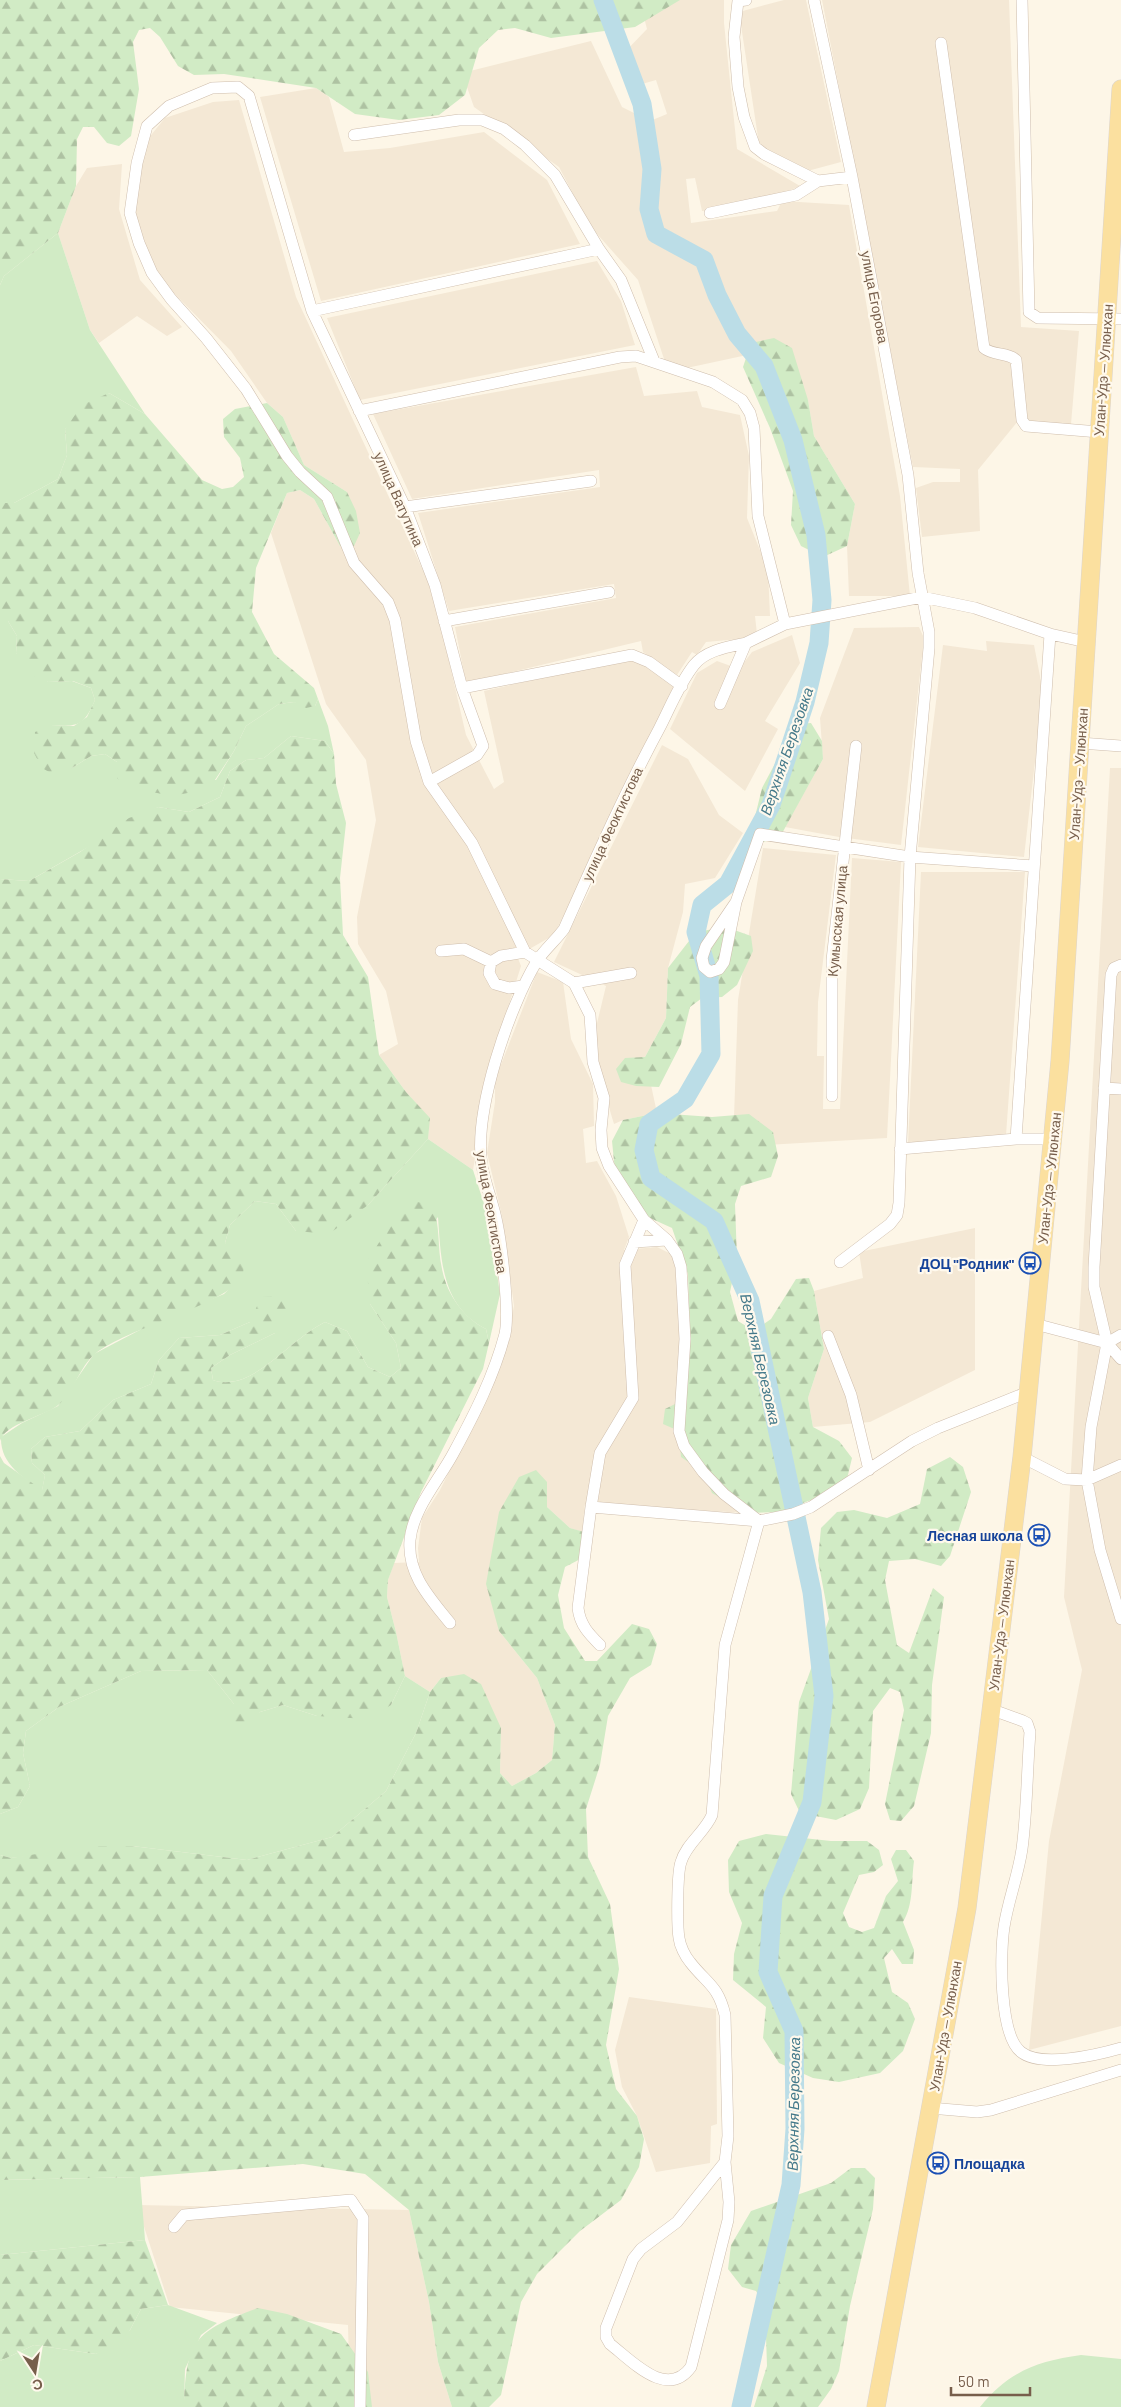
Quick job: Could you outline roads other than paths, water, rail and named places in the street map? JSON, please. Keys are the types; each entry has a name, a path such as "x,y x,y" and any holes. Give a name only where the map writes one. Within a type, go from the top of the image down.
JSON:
{"main road":[{"name":"Улан-Удэ — Улюнхан","path":"876,2407 967,1908 1022,1457 1060,1061 1099,432 1114,319 1121,89"}],"street":[{"path":"746,0 738,0 734,37 738,87 748,132 755,147 764,154 818,182"},
{"name":"улица Егорова","path":"814,0 852,177 908,474 929,648 910,857 897,1215 890,1224 840,1262"},
{"path":"1022,0 1027,307 1033,316 1038,318 1114,319"},
{"path":"942,43 984,348 990,352 1011,356 1016,360 1022,420 1026,426 1099,432"},
{"name":"улица Ватутина","path":"238,87 249,96 312,311 405,506 435,585 462,688 483,746 478,755 429,782 416,741 396,620 388,602 354,563 328,497 295,467 246,389 206,338 171,299 152,273 139,243 130,213 134,182 146,126 169,106 212,88 238,87"},
{"path":"354,135 459,120 482,120 504,129 525,145 555,175 599,249 620,280 654,361"},
{"path":"710,213 796,195 818,182 852,177"},
{"path":"312,311 599,249"},
{"path":"359,411 620,357 636,356 713,382 742,400 750,413 754,428 758,516 784,624"},
{"path":"405,506 590,481"},
{"path":"444,621 609,592"},
{"name":"улица Феоктистова","path":"450,1623 422,1587 412,1564 410,1540 418,1515 454,1452 493,1374 505,1332 506,1294 496,1216 481,1160 481,1132 496,1062 523,986 538,958 553,944 564,929 631,782 694,665 703,657 717,650 746,643 784,624 922,597 975,608 1050,634 1086,642"},
{"path":"1016,1139 1050,634"},
{"path":"720,704 746,643"},
{"path":"462,688 632,655 649,662 682,686"},
{"path":"1080,743 1121,746"},
{"name":"Кумысская улица","path":"832,1096 832,960 856,746"},
{"path":"429,782 472,843 524,952"},
{"path":"736,902 706,946 702,958 704,967 710,972 719,969 724,962 736,902 760,834 910,857 1034,866"},
{"path":"441,951 464,949 491,962"},
{"path":"523,986 509,988 495,984 489,973 491,962 501,956 524,952 538,958 574,983 590,1015 593,1062 604,1098 601,1130 602,1148 609,1166 644,1220 667,1240 677,1254 681,1268 685,1328 679,1431 684,1446 703,1472 724,1494 758,1521"},
{"path":"1121,965 1114,968 1111,975 1094,1266 1094,1287 1107,1343 1091,1428 1087,1480 1100,1550 1121,1619"},
{"path":"574,983 631,973"},
{"path":"1104,1088 1121,1089"},
{"path":"900,1149 1016,1139 1053,1139"},
{"path":"600,1645 586,1630 580,1619 578,1608 600,1453 633,1398 624,1274 627,1258 644,1220"},
{"path":"634,1242 667,1240"},
{"path":"1034,1324 1107,1343 1121,1359"},
{"path":"1107,1343 1121,1335"},
{"path":"828,1336 851,1395 869,1470"},
{"path":"592,1508 758,1521 793,1514 811,1507 912,1441 938,1428 1028,1392"},
{"path":"1022,1457 1065,1479 1087,1480 1121,1465"},
{"path":"725,2162 678,2222 641,2249 633,2258 606,2328 606,2337 610,2344 656,2378 676,2380 684,2376 691,2367 728,2220 729,2202 725,2162 728,2136 725,2015 721,1999 712,1985 690,1963 679,1938 680,1875 681,1863 686,1852 707,1826 712,1815 725,1646 758,1521"},
{"path":"990,1709 1027,1723 1030,1732 1021,1855 1004,1925 1001,1947 1007,2023 1010,2037 1020,2052 1034,2058 1068,2058 1121,2048"},
{"path":"930,2108 977,2112 991,2110 1121,2070"},
{"path":"174,2227 184,2215 351,2200 363,2218 360,2407"}],"waterway":[{"name":"Верхняя Березовка","path":"603,0 642,104 652,169 649,209 656,234 704,260 717,295 737,334 764,366 793,440 816,535 822,600 819,643 805,702 771,805 728,884 702,905 696,932 709,976 711,1054 685,1099 649,1124 644,1150 651,1178 714,1221 750,1301 812,1592 824,1696 812,1802 773,1896 768,1972 794,2031 795,2129 791,2185 741,2407"}],"place":[{"name":"ДОЦ \"Родник\"","path":"1030,1263"},
{"name":"Лесная школа","path":"1039,1535"},
{"name":"Площадка","path":"938,2163"}]}
